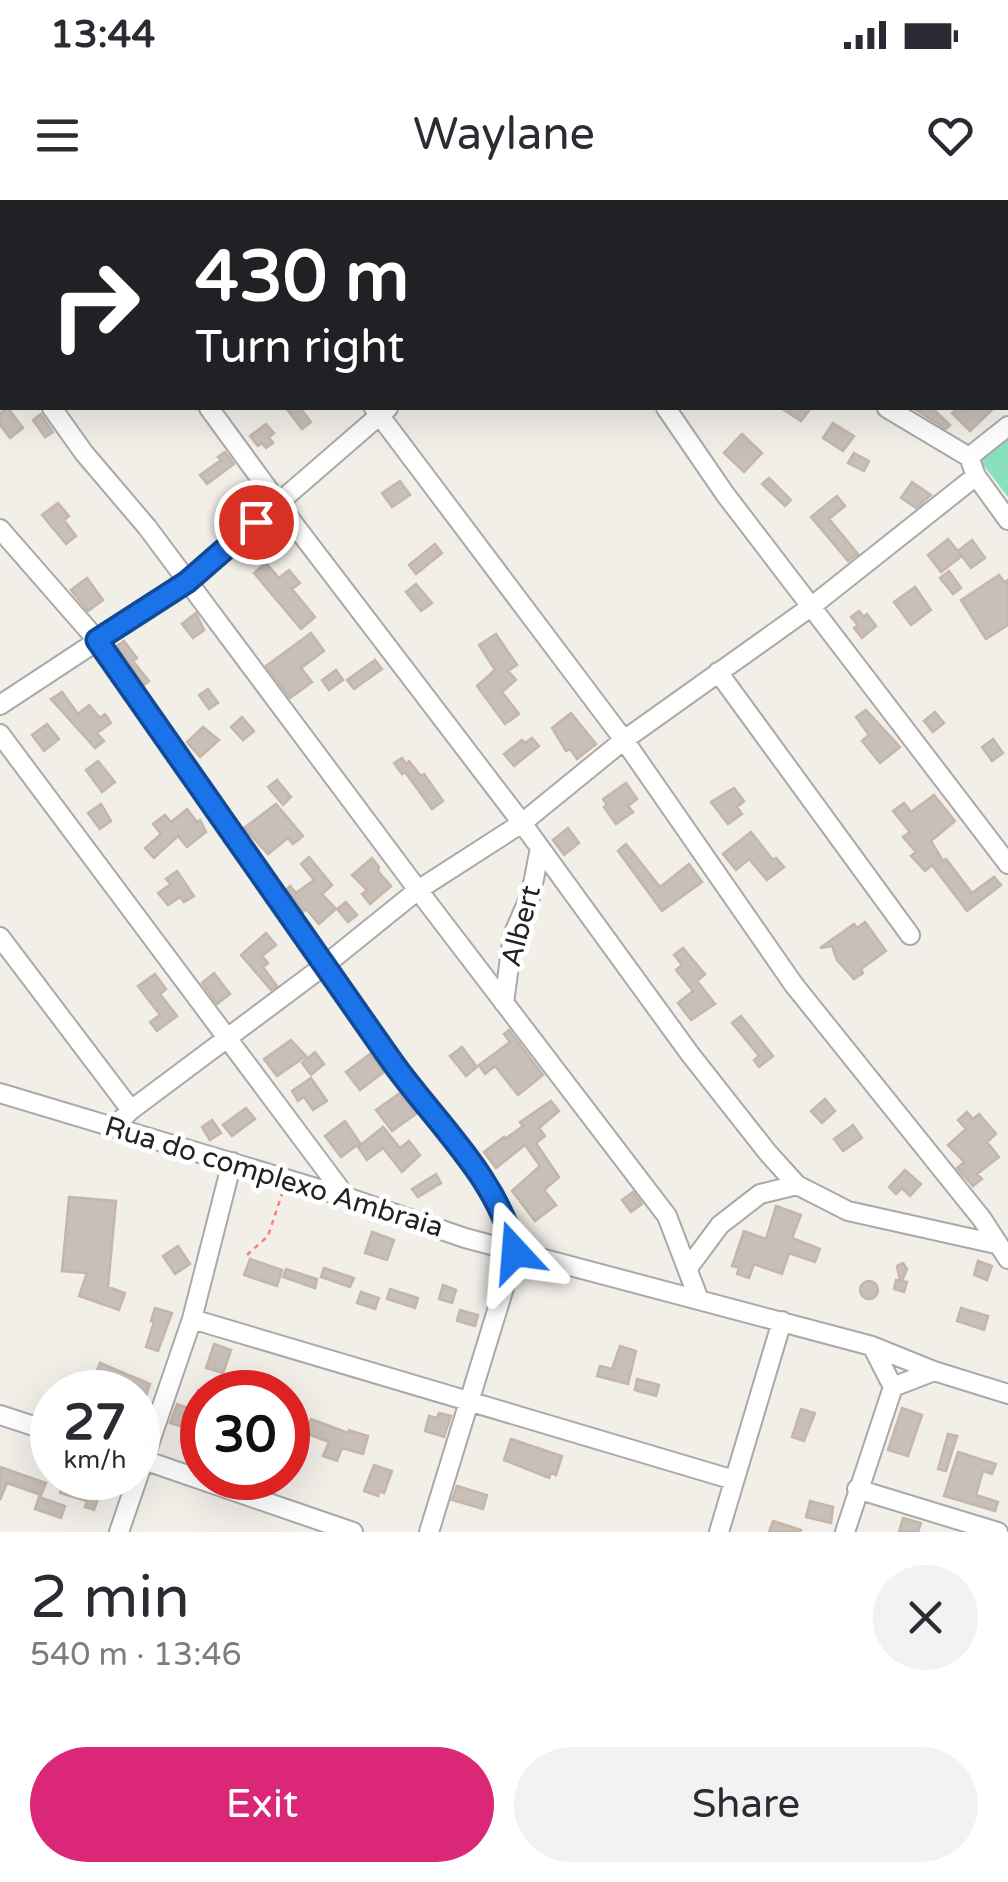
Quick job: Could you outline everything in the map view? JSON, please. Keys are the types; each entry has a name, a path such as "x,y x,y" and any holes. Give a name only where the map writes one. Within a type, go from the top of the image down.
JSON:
{"street":[{"path":"53,410 147,527 667,1216 698,1298"},
{"path":"211,410 522,823 690,1054 798,1185 848,1211 1002,1251"},
{"path":"0,705 187,582 381,410 624,740 794,985 982,1218 1002,1251"},
{"path":"667,410 725,494 1008,864"},
{"path":"890,410 968,457 976,476 1008,520"},
{"path":"968,457 1008,426"},
{"path":"114,1127 130,1110 325,966 418,890 522,823 624,740 812,606 976,476"},
{"path":"0,529 97,640 404,1078 493,1193 508,1223 515,1252 430,1532"},
{"path":"718,672 910,935"},
{"path":"0,734 346,1196"},
{"name":"Albert","path":"504,1003 513,935 531,894 540,848"},
{"path":"0,938 130,1110"},
{"name":"Rua do complexo Ambraia","path":"0,1092 346,1196 515,1252 872,1346 934,1371 1005,1390"},
{"path":"160,1407 192,1319 232,1162"},
{"path":"688,1268 720,1225 747,1204 769,1190 798,1185"},
{"path":"192,1319 734,1480"},
{"path":"719,1532 782,1321"},
{"path":"845,1532 893,1387 872,1346"},
{"path":"893,1387 934,1371"},
{"path":"0,1415 30,1425"},
{"path":"160,1466 353,1532"},
{"path":"857,1489 998,1532"},
{"path":"119,1532 129,1500"}],"path":[{"path":"247,1255 268,1236 288,1179"}],"green space":[{"path":"1008,435 1008,497 978,458"}],"building":[{"path":"10,410 23,428 10,438 0,425 0,413"},
{"path":"288,410 302,410 311,422 302,429"},
{"path":"784,410 809,410 801,421"},
{"path":"916,410 934,410 950,425 946,429"},
{"path":"956,410 992,410 970,431 952,413"},
{"path":"41,414 53,432 45,437 33,420"},
{"path":"833,423 854,436 843,451 823,438"},
{"path":"266,424 274,433 269,437 273,443 266,448 262,443 258,446 250,436"},
{"path":"742,434 762,453 744,472 724,453"},
{"path":"225,452 234,464 207,484 200,475 221,460 218,457"},
{"path":"854,453 869,461 864,471 848,463"},
{"path":"769,478 791,500 785,506 762,484"},
{"path":"400,481 410,495 392,507 382,493"},
{"path":"912,482 931,495 916,508 901,498"},
{"path":"837,496 845,506 829,519 858,554 848,561 811,517"},
{"path":"58,503 69,516 64,520 76,536 66,544 42,515"},
{"path":"948,539 962,556 941,572 928,555"},
{"path":"972,540 985,558 971,568 958,551"},
{"path":"435,544 442,553 416,574 409,565"},
{"path":"266,563 279,578 289,570 300,583 292,589 315,617 301,629 254,573"},
{"path":"949,571 961,588 953,594 940,578"},
{"path":"999,575 1004,582 1008,580 1008,625 986,639 961,600"},
{"path":"87,578 103,600 88,611 71,590"},
{"path":"416,584 432,603 421,611 406,592"},
{"path":"915,587 931,610 911,625 894,602"},
{"path":"859,611 864,617 867,614 876,626 862,638 851,617"},
{"path":"196,613 204,630 193,638 182,624"},
{"path":"311,633 324,651 301,668 312,682 290,698 266,666"},
{"path":"496,634 517,665 508,671 516,680 502,692 519,714 505,724 477,686 495,670 479,645"},
{"path":"124,641 149,681 144,685 117,646"},
{"path":"375,660 382,669 354,689 347,680"},
{"path":"336,670 343,680 329,690 322,680"},
{"path":"208,689 218,703 209,709 199,695"},
{"path":"62,692 78,714 89,705 100,718 105,714 111,723 97,733 104,741 95,748 51,699"},
{"path":"866,710 900,747 880,763 862,741 869,735 856,717"},
{"path":"935,712 944,723 933,732 924,721"},
{"path":"571,713 596,744 577,759 570,749 566,751 552,728"},
{"path":"242,717 254,731 243,740 231,727"},
{"path":"47,724 59,739 44,751 32,735"},
{"path":"203,727 219,740 200,757 187,742"},
{"path":"532,738 539,746 514,766 504,754 522,740 525,743"},
{"path":"993,739 1003,753 992,761 982,747"},
{"path":"402,758 421,776 424,774 443,801 432,809 394,763"},
{"path":"98,761 115,782 102,792 86,770"},
{"path":"277,780 291,797 283,805 268,787"},
{"path":"626,783 637,799 628,806 633,812 616,824 603,799"},
{"path":"734,788 744,801 737,807 742,814 728,824 711,802"},
{"path":"934,795 955,821 931,841 943,861 946,859 972,893 994,877 1001,885 967,911 932,865 925,871 911,856 916,852 903,837 910,832 893,811 904,803 911,812"},
{"path":"101,804 111,821 100,829 88,813"},
{"path":"276,804 303,836 293,844 288,838 268,854 244,828"},
{"path":"187,809 197,822 200,820 206,832 187,847 178,836 154,858 145,848 161,834 153,824 165,815 171,822"},
{"path":"568,828 579,843 564,855 553,840"},
{"path":"751,832 773,860 776,858 784,867 767,880 749,859 736,870 723,854"},
{"path":"626,844 660,887 689,864 702,882 662,911 618,851"},
{"path":"309,857 332,885 322,894 336,909 319,924 306,909 303,912 287,889 290,886 296,893 314,880 301,864"},
{"path":"372,858 391,886 370,904 362,894 367,890 352,875"},
{"path":"177,871 194,896 184,902 180,897 168,905 158,893 171,884 166,879"},
{"path":"346,902 357,915 348,922 337,909"},
{"path":"865,922 886,951 854,979 837,960 832,946 820,948 854,924 857,928"},
{"path":"266,933 276,945 262,956 268,963 263,967 277,986 271,990 241,955"},
{"path":"683,948 705,974 697,981 715,1004 691,1020 678,1003 693,991 676,970 682,965 674,955"},
{"path":"214,973 230,994 217,1004 202,983"},
{"path":"155,974 166,989 160,994 177,1016 157,1031 150,1022 160,1015 138,986"},
{"path":"741,1016 773,1056 759,1067 754,1060 759,1056 732,1023"},
{"path":"509,1030 543,1075 518,1095 495,1066 485,1074 479,1065 510,1042 504,1034"},
{"path":"291,1040 306,1056 277,1076 264,1059"},
{"path":"462,1047 477,1067 466,1076 450,1056"},
{"path":"315,1052 324,1064 311,1075 302,1063"},
{"path":"370,1054 384,1072 360,1090 346,1072"},
{"path":"311,1078 327,1101 313,1110 304,1097 298,1101 292,1091"},
{"path":"400,1093 416,1114 392,1131 376,1110"},
{"path":"825,1099 835,1111 822,1123 811,1111"},
{"path":"551,1101 559,1111 539,1128 545,1136 536,1143 559,1177 544,1190 556,1205 535,1221 512,1191 540,1166 525,1145 496,1168 484,1152"},
{"path":"246,1108 255,1119 232,1136 223,1125"},
{"path":"967,1112 973,1119 979,1114 996,1134 987,1142 999,1157 977,1174 982,1179 973,1186 957,1168 964,1162 948,1145 966,1129 958,1120"},
{"path":"212,1120 221,1133 210,1140 202,1127"},
{"path":"345,1121 360,1143 341,1157 325,1136"},
{"path":"853,1125 862,1138 843,1151 834,1139"},
{"path":"383,1127 400,1148 409,1141 420,1155 402,1172 383,1148 367,1160 358,1147"},
{"path":"905,1170 921,1184 910,1196 902,1188 896,1194 889,1187"},
{"path":"436,1174 441,1183 418,1197 412,1189"},
{"path":"633,1192 642,1204 631,1212 622,1200"},
{"path":"69,1197 116,1201 108,1287 125,1293 119,1310 79,1296 87,1273 62,1271"},
{"path":"776,1206 801,1215 792,1238 820,1249 815,1262 789,1253 782,1274 754,1264 749,1278 737,1274 739,1268 732,1266 744,1231 766,1239"},
{"path":"372,1232 394,1240 387,1260 365,1253"},
{"path":"178,1246 190,1264 175,1274 163,1256"},
{"path":"250,1259 282,1270 277,1286 244,1275"},
{"path":"978,1261 992,1266 987,1280 974,1275"},
{"path":"903,1263 907,1269 902,1281 907,1282 904,1292 894,1289 896,1280 900,1281 897,1266"},
{"path":"324,1268 354,1278 350,1287 321,1277"},
{"path":"286,1269 317,1279 315,1288 283,1277"},
{"path":"869,1281 878,1290 869,1299 860,1290"},
{"path":"443,1285 456,1290 452,1303 439,1299"},
{"path":"390,1289 418,1298 415,1308 387,1299"},
{"path":"361,1292 379,1298 375,1309 357,1303"},
{"path":"155,1308 172,1313 158,1351 146,1347"},
{"path":"961,1308 988,1316 984,1330 957,1321"},
{"path":"460,1310 478,1315 475,1326 457,1321"},
{"path":"214,1344 231,1350 224,1370 206,1368"},
{"path":"620,1346 636,1351 628,1384 597,1376 600,1366 612,1369"},
{"path":"100,1363 117,1370 97,1370"},
{"path":"637,1379 659,1385 656,1396 635,1390"},
{"path":"177,1404 180,1405 180,1426 170,1423"},
{"path":"902,1408 922,1415 908,1456 888,1450"},
{"path":"801,1409 815,1413 804,1441 792,1437"},
{"path":"439,1413 451,1416 444,1437 425,1431 429,1416 437,1418"},
{"path":"310,1421 368,1436 363,1454 342,1448 337,1461 323,1456 329,1442 310,1435"},
{"path":"948,1434 957,1436 946,1471 938,1469"},
{"path":"511,1439 562,1456 556,1475 551,1473 549,1478 504,1460"},
{"path":"958,1452 996,1464 992,1474 983,1471 976,1495 998,1502 995,1511 944,1496"},
{"path":"374,1465 392,1471 384,1493 379,1491 378,1496 364,1491"},
{"path":"0,1467 30,1477 30,1491 7,1483 0,1500"},
{"path":"457,1486 487,1495 483,1509 452,1500"},
{"path":"38,1500 65,1506 61,1518 35,1509"},
{"path":"84,1500 98,1500 94,1510 85,1507 87,1501"},
{"path":"810,1501 833,1507 831,1523 806,1517"},
{"path":"903,1518 921,1523 918,1532 899,1532"},
{"path":"773,1521 801,1530 769,1532"}],"route":[{"path":"256,522 187,582 97,640 404,1078 493,1193 508,1223 515,1252"}]}
